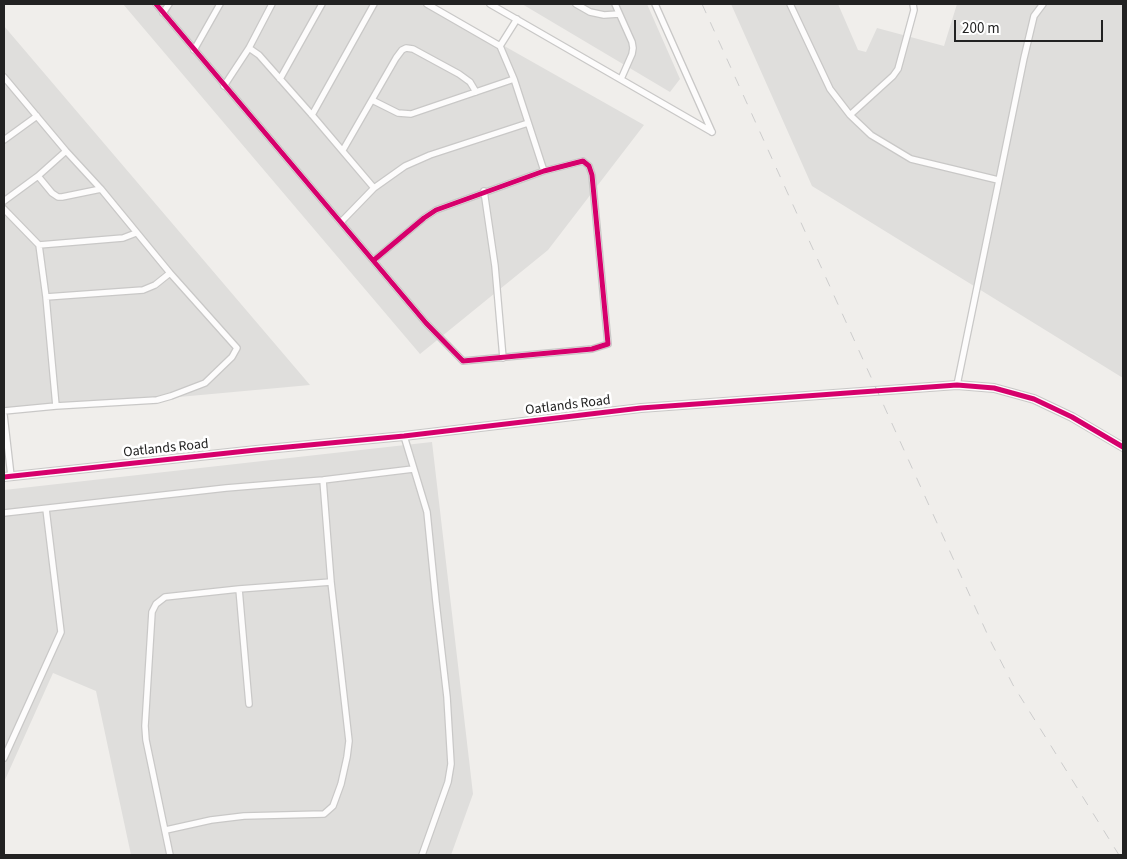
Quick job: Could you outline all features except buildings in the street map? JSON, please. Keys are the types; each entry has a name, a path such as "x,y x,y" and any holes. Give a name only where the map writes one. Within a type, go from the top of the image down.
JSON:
{"street":[{"path":"156,4 426,323 463,361 592,349 608,344 608,329 590,170 586,163 578,161 544,171 447,205 430,214 374,260"},
{"path":"163,13 168,4"},
{"path":"194,50 220,4"},
{"path":"224,86 248,48 272,4"},
{"path":"280,79 322,4"},
{"path":"312,115 374,4"},
{"path":"427,4 500,46 514,79 544,171"},
{"path":"490,4 712,132 655,4"},
{"path":"576,4 590,12 604,15 620,14"},
{"path":"615,4 633,48 621,79"},
{"path":"790,4 830,89 850,115 871,136 911,159 998,180"},
{"path":"850,115 893,76 898,69 914,10 913,4"},
{"path":"957,386 998,180 1034,16 1043,4"},
{"path":"500,46 517,19"},
{"path":"248,48 259,56 280,79 374,188"},
{"path":"343,150 396,58 406,48 413,49 459,74 470,82 476,92"},
{"path":"4,77 66,151 101,189 170,273 237,348 232,357 205,383 157,400 56,406 4,413 7,477"},
{"path":"372,100 398,113 411,114 514,79"},
{"path":"4,140 37,116"},
{"path":"341,222 374,188 405,166 430,155 528,123"},
{"path":"4,201 38,176 66,151"},
{"path":"38,176 52,194 62,197 101,189"},
{"path":"484,191 495,266 503,358"},
{"path":"4,209 40,245 56,406"},
{"path":"40,245 123,238 136,233"},
{"path":"46,297 143,290 155,285 170,273"},
{"name":"Oatlands Road","path":"7,477 404,436 641,408 957,386 994,388 1034,399 1072,417 1123,447"},
{"path":"404,436 427,512 447,697 451,764 448,782 422,855"},
{"path":"4,513 413,469"},
{"path":"166,830 211,820 244,816 324,814 333,806 341,784 347,757 348,741 322,480"},
{"path":"4,758 61,632 46,509"},
{"path":"170,855 146,740 145,726 152,612 156,604 165,597 331,582"},
{"path":"239,589 249,704"}],"shaded area":[{"path":"123,4 430,4 644,125 548,250 420,354"},
{"path":"522,4 647,4 680,79 670,92"},
{"path":"731,4 838,4 858,50 866,52 877,28 944,46 957,4 1123,4 1123,378 812,186"},
{"path":"4,26 310,385 4,413"},
{"path":"432,442 473,794 451,855 131,855 96,691 53,673 4,782 4,490"}],"railway":[{"path":"702,4 990,640 1013,685 1119,855"}],"cycle path":[{"path":"156,4 426,323 463,361 592,349 608,344 592,175 589,166 583,161 544,171 436,210 374,260"},
{"path":"4,477 404,436 641,408 957,385 994,388 1034,399 1072,417 1123,447"}]}
